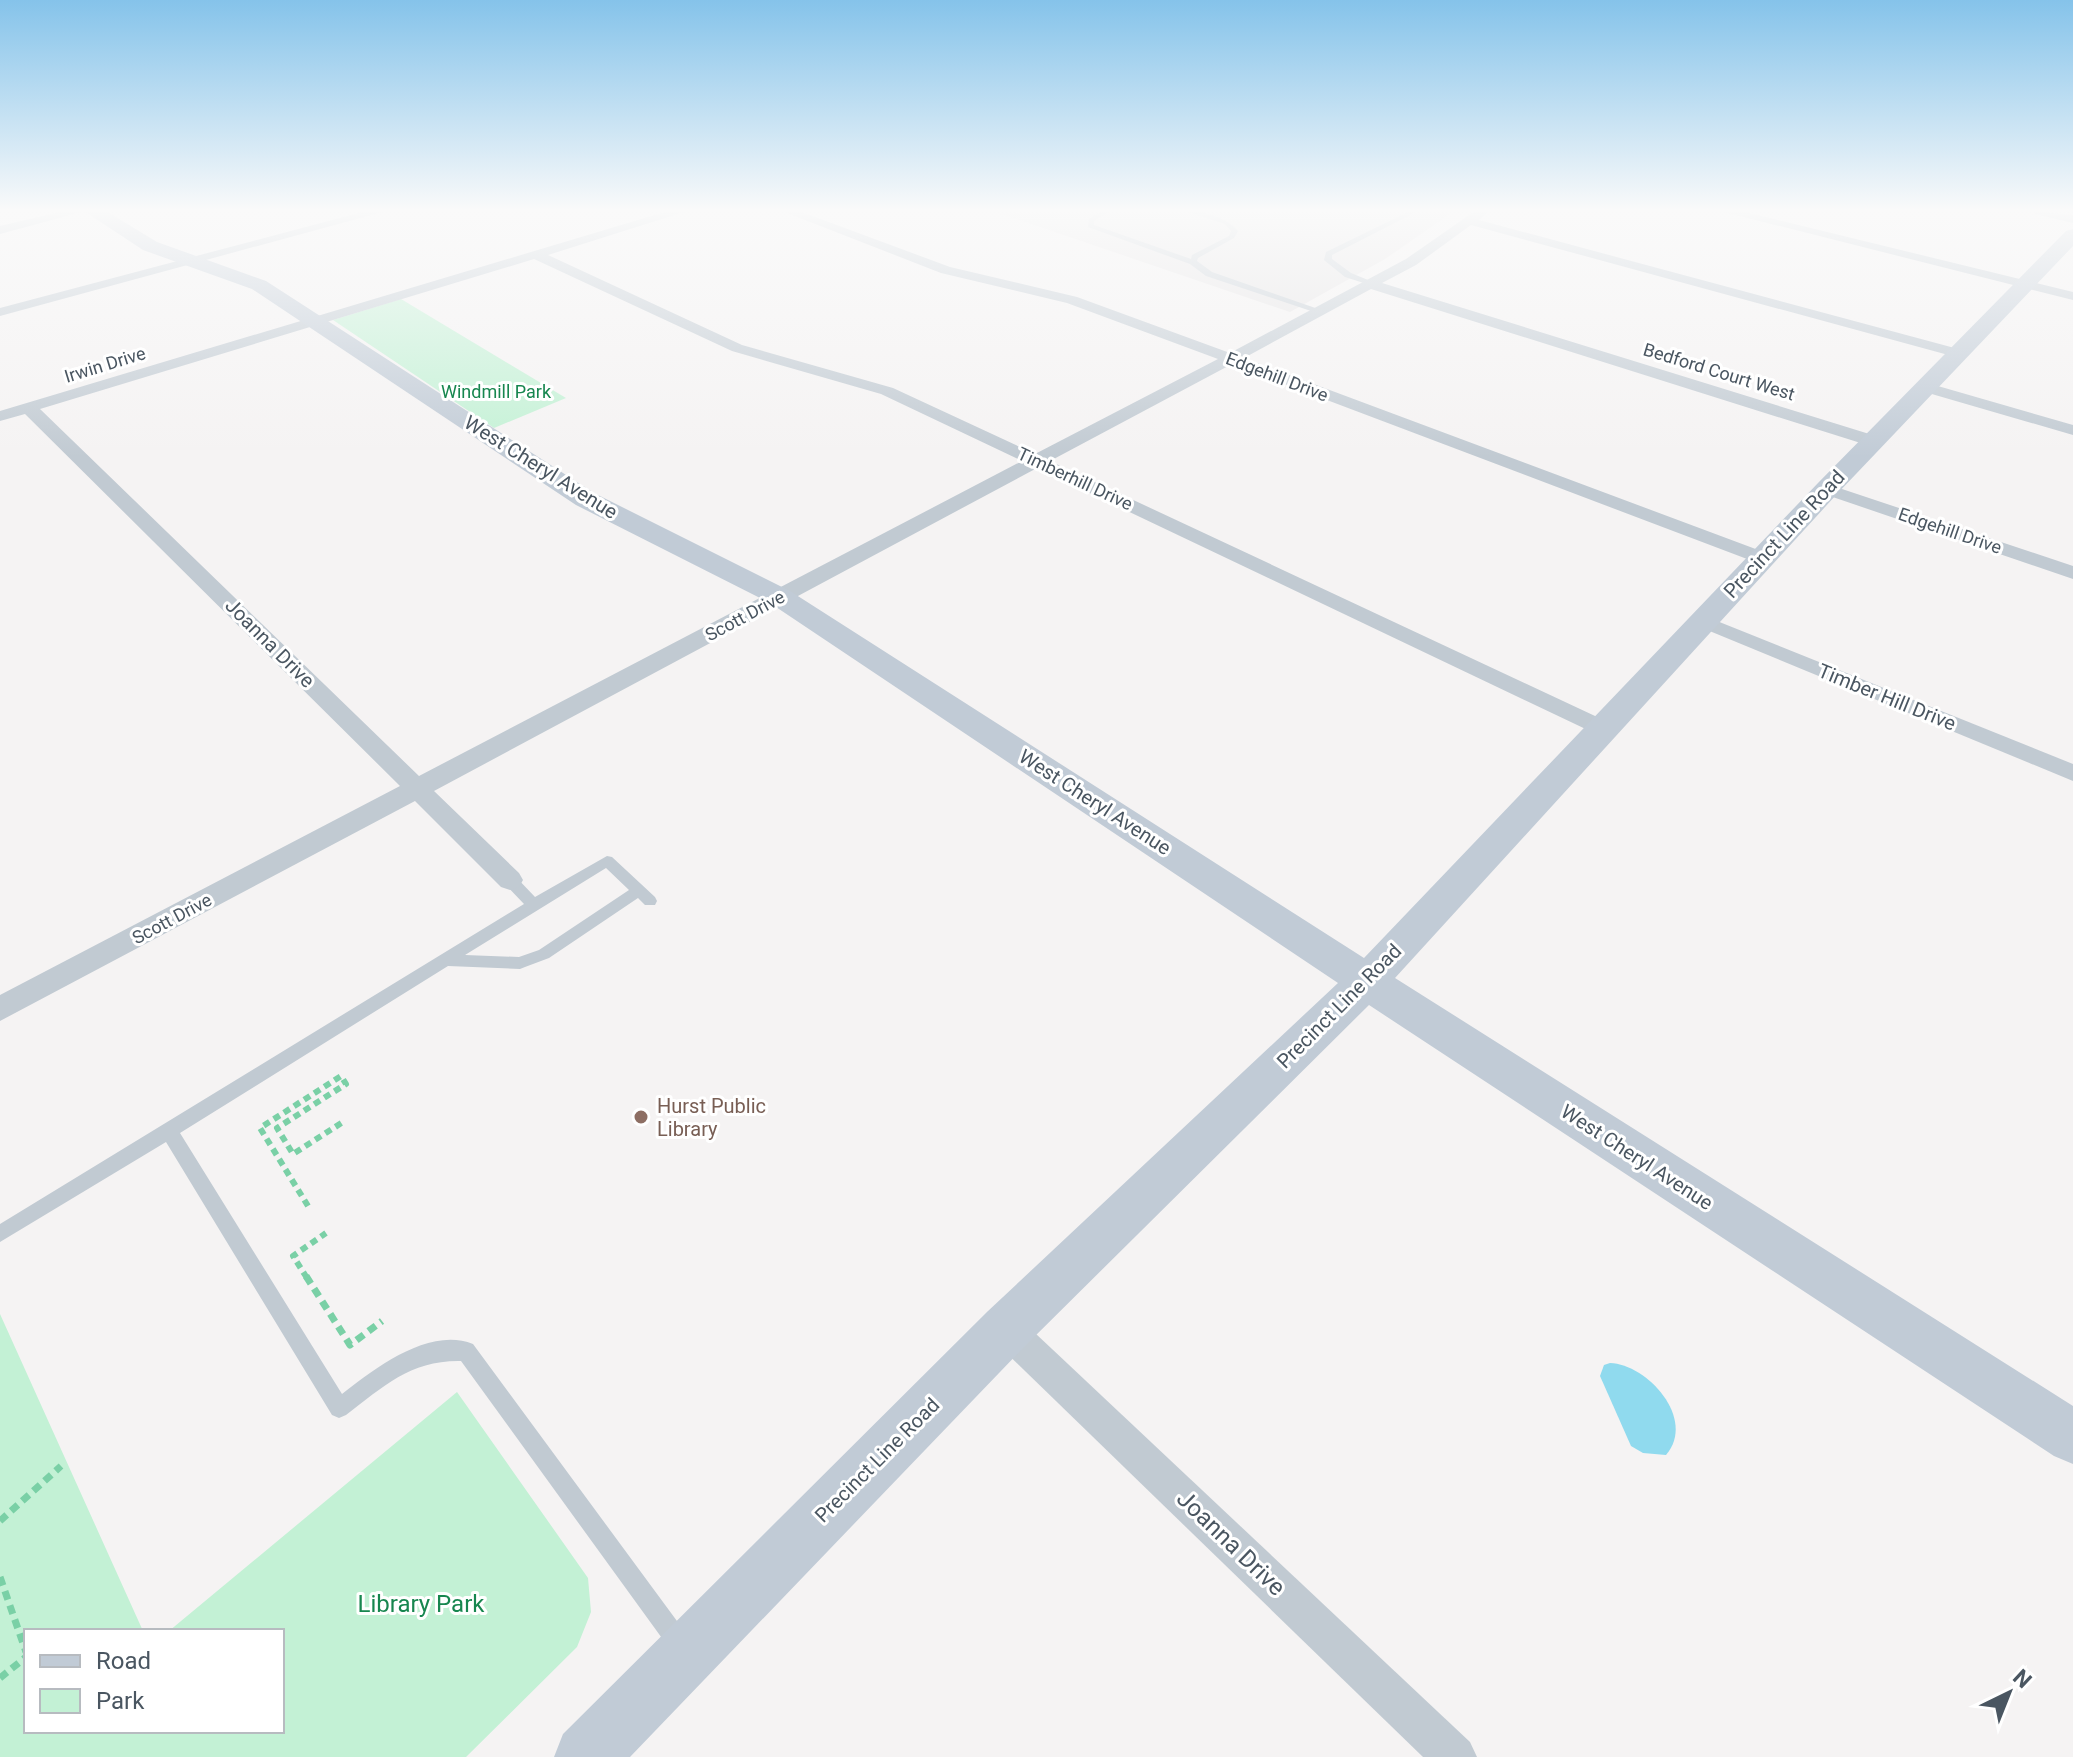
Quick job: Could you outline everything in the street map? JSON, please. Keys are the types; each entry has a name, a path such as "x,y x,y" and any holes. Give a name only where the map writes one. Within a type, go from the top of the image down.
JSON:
{"street":[{"path":"0,312 71,293"},
{"name":"West Cheryl Avenue","path":"271,293 585,499 780,597 1576,1118 2073,1437"},
{"name":"Irwin Drive","path":"0,416 407,293"},
{"name":"Timberhill Drive","path":"618,293 737,348 887,391 1602,728"},
{"name":"Edgehill Drive","path":"1043,293 1072,300 1762,558"},
{"name":"Scott Drive","path":"0,1009 1353,293"},
{"name":"Bedford Court West","path":"1399,293 1873,441"},
{"path":"1736,293 1957,353"},
{"name":"Precinct Line Road","path":"586,1757 1006,1329 1368,980 1702,621 2015,293"},
{"path":"1924,387 2073,430"},
{"name":"Joanna Drive","path":"28,407 510,880"},
{"name":"Edgehill Drive","path":"1827,489 2073,573"},
{"name":"Timber Hill Drive","path":"1702,621 2073,773"},
{"name":"Joanna Drive","path":"1006,1329 1455,1757"}],"lane":[{"path":"1266,293 1320,311"},
{"path":"0,1234 607,861 644,896 544,954 520,963 446,960"},
{"path":"510,880 534,905"},
{"path":"169,1131 339,1408 400,1363 439,1349 466,1351 686,1653"}],"path":[{"path":"308,1206 260,1128 341,1076 346,1084 277,1128 293,1154 343,1122"},
{"path":"326,1233 293,1256 350,1345 382,1321"},
{"path":"0,1521 61,1466"},
{"path":"0,1577 24,1648"},
{"path":"0,1678 24,1656"}],"shaded area":[{"path":"1234,293 1324,293 1290,312"}],"green space":[{"name":"Windmill Park","path":"401,299 566,398 494,428 333,320"},
{"name":"Library Park","path":"0,1314 142,1629 24,1629 24,1733 284,1733 284,1629 171,1629 457,1392 588,1578 591,1612 577,1647 466,1757 0,1757"}],"water":[{"path":"1610,1363 1639,1373 1664,1396 1676,1426 1674,1441 1666,1455 1643,1453 1631,1446 1600,1376 1604,1365"}],"place":[{"name":"Hurst Public Library","path":"641,1117"}]}
